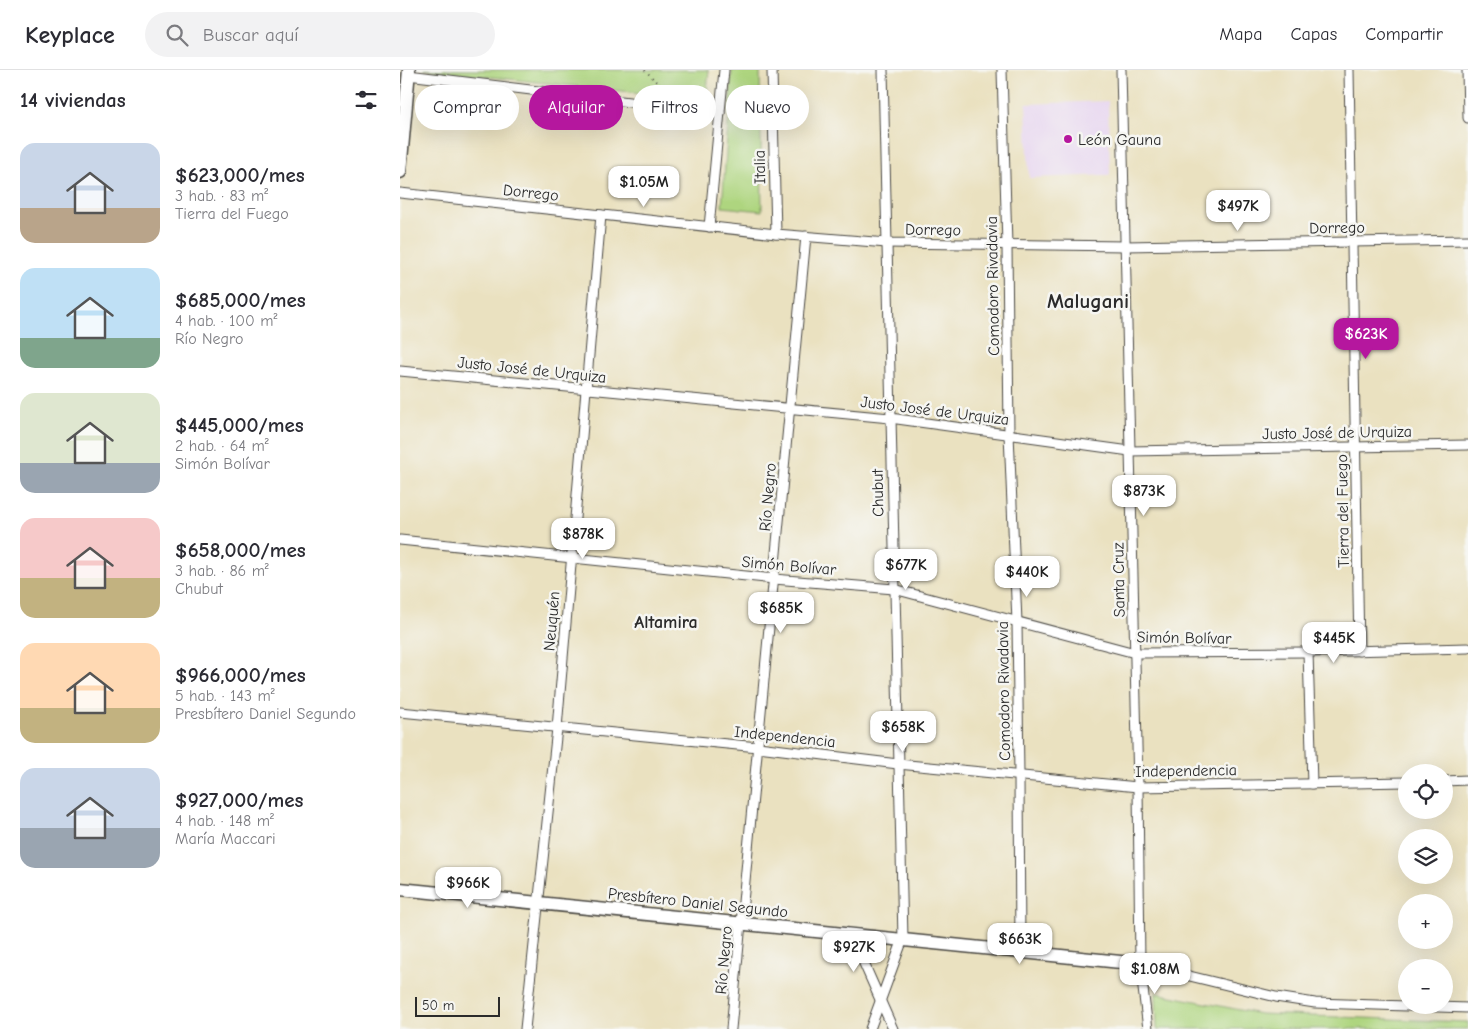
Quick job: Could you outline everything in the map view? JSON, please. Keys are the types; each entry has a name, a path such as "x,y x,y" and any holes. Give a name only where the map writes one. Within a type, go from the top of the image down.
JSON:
{"main road":[{"path":"400,172 409,72"},
{"name":"Presbítero Daniel Segundo","path":"400,889 1140,964"}],"street":[{"path":"709,227 724,70"},
{"name":"Italia","path":"772,70 776,234"},
{"name":"Chubut","path":"870,1029 903,940 883,70"},
{"name":"Comodoro Rivadavia","path":"1002,70 1007,246 1009,434 1016,622 1020,952"},
{"name":"Santa Cruz","path":"1121,70 1138,787 1140,964 1148,1029"},
{"name":"Tierra del Fuego","path":"1348,70 1359,651"},
{"path":"1467,70 1468,118"},
{"path":"409,72 720,113"},
{"name":"Dorrego","path":"400,193 776,234 887,243 1126,246 1468,240"},
{"name":"Neuquén","path":"525,1029 556,728 601,215"},
{"name":"Río Negro","path":"731,1029 806,236"},
{"name":"Justo José de Urquiza","path":"400,371 890,418 1130,450 1468,445"},
{"name":"Simón Bolívar","path":"400,540 571,559 894,589 1135,653 1308,652 1468,648"},
{"path":"1308,652 1312,784"},
{"name":"Independencia","path":"400,712 1138,787 1398,782"},
{"path":"1453,781 1468,780"},
{"path":"851,934 893,1029"},
{"name":"Presbítero Daniel Segundo","path":"1140,964 1276,997 1315,1003 1468,1008"}],"path":[{"path":"645,70 662,88 721,96"}],"shaded area":[{"name":"León Gauna","path":"1108,101 1110,175 1029,178 1026,104"}],"green space":[{"path":"424,70 709,70 708,85 633,85 633,92 623,91 623,85 565,85"},
{"path":"732,70 760,71 760,85 731,85"},
{"path":"728,130 761,130 762,211 722,207"},
{"path":"1156,993 1260,1014 1468,1022 1468,1029 1157,1029"}],"place":[{"name":"León Gauna","path":"1068,139"}],"district":[{"name":"Malugani","path":"1088,301"},
{"name":"Altamira","path":"666,622"}]}
